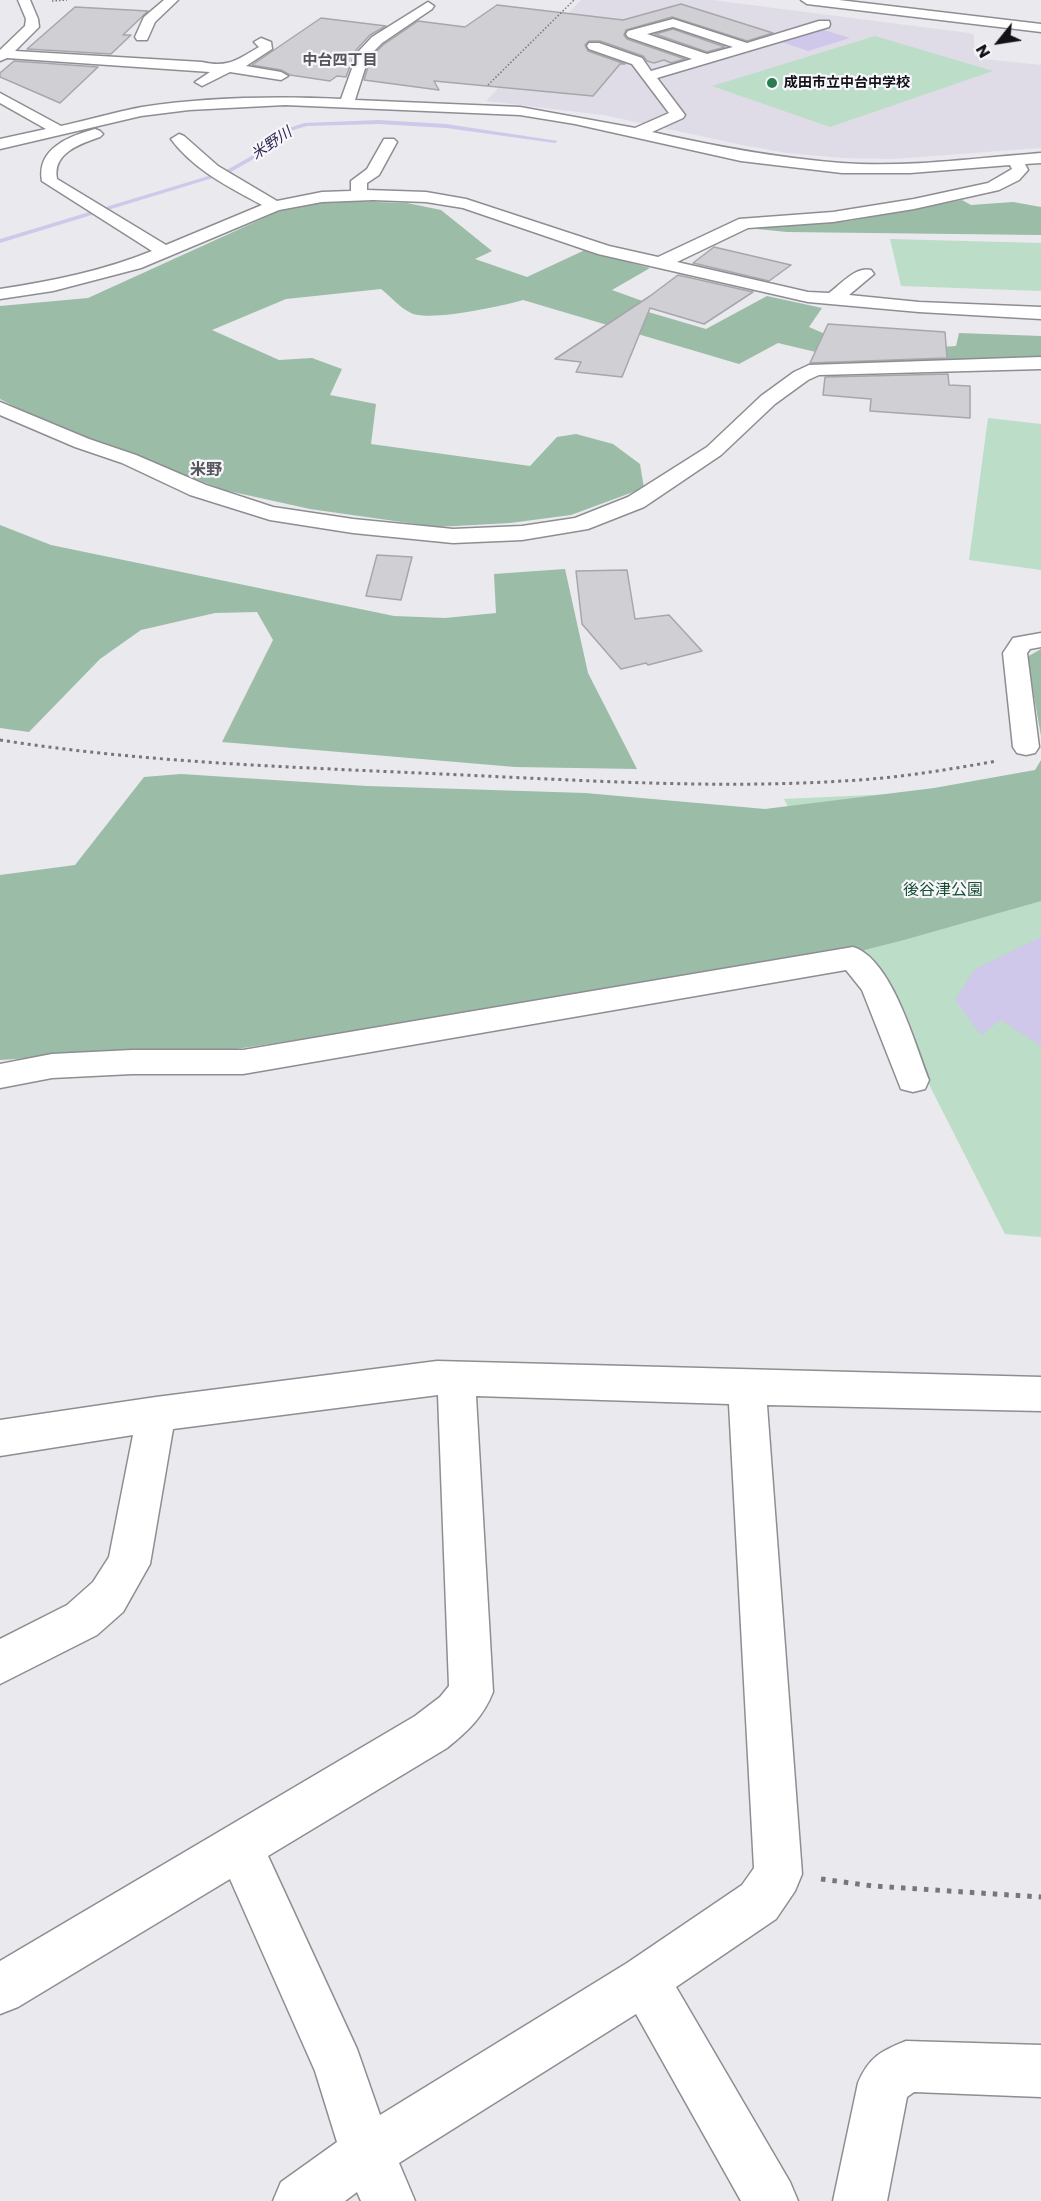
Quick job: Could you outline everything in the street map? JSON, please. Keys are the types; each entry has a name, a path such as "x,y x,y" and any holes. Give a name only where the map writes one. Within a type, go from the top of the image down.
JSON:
{"street":[{"path":"2,55 32,27 32,19 24,0"},
{"path":"8,2 34,0"},
{"path":"142,37 149,20 172,0"},
{"path":"807,0 1041,28"},
{"path":"347,102 363,55 377,40 428,6"},
{"path":"707,59 633,34 673,23 747,47"},
{"path":"638,89 707,59 824,24"},
{"path":"202,82 218,76 224,69 265,49 266,45 261,42"},
{"path":"594,46 637,61 678,115 637,133"},
{"path":"117,62 130,49"},
{"path":"2,55 202,66 281,76"},
{"path":"125,100 168,93"},
{"path":"0,97 58,130"},
{"path":"0,144 141,112 189,106 256,101 347,102 466,107 543,114 741,156 842,168 910,168 1041,158"},
{"path":"0,114 23,110"},
{"path":"141,112 145,117 83,138 62,148 48,163 47,171 56,186 166,252"},
{"path":"179,139 212,172 275,206"},
{"path":"359,195 359,181 374,172 388,142"},
{"path":"658,264 746,223 833,218 993,187 1004,183 1020,170 1016,160"},
{"path":"0,294 78,280 166,252 275,206 322,197 359,195 426,197 466,204 553,235 658,264 808,297 1041,313"},
{"path":"832,300 865,274"},
{"path":"0,408 22,419 129,459 198,490 270,513 352,526 453,536 522,533 580,524 636,502 714,451 768,400 801,376 816,369 1041,363"},
{"path":"1026,747 1015,653 1022,643 1041,640"},
{"path":"0,1076 52,1066 132,1062 243,1062 853,958 876,986 913,1080"},
{"path":"0,1438 156,1414 437,1378 1041,1394"},
{"path":"0,1989 431,1731 456,1713 471,1692 456,1379"},
{"path":"300,2201 367,2153 644,1980 759,1902 778,1874 747,1388"},
{"path":"0,1662 82,1620 108,1597 129,1564 156,1414"},
{"path":"239,1846 339,2067 367,2153 388,2201"},
{"path":"644,1980 771,2201"},
{"path":"860,2201 884,2083 906,2066 1041,2071"}],"path":[{"path":"466,107 574,0"},
{"path":"0,740 148,759 194,762 568,780 769,785 866,780 943,772 1007,759 1023,752 1026,747"},
{"path":"778,1874 873,1886 1041,1898"}],"shaded area":[{"name":"成田市立中台中学校","path":"581,0 712,0 969,33 974,35 974,55 984,59 1041,65 1041,148 893,159 843,158 787,153 742,145 603,115 486,101"},
{"path":"821,29 850,38 808,51 779,41"},
{"path":"1041,937 1041,1046 1001,1020 981,1035 955,1000 975,969"}],"green space":[{"path":"875,36 993,71 830,127 712,86"},
{"path":"962,200 971,205 1013,202 1041,207 1041,235 787,232 747,228 849,221"},
{"path":"347,201 407,203 441,210 492,251 475,259 527,277 585,250 650,268 612,290 648,303 638,309 706,329 767,296 822,308 809,327 848,344 909,349 956,346 959,333 1041,336 1041,358 862,363 778,343 739,364 523,300 466,312 433,316 420,315 407,311 381,289 286,299 212,330 279,360 312,358 342,369 330,395 376,404 371,444 530,466 557,437 576,434 613,444 640,464 644,488 571,515 510,523 437,527 310,509 224,490 34,417 0,399 0,306 88,298 277,212 307,204"},
{"path":"890,239 1041,243 1041,291 901,286"},
{"path":"988,418 1041,424 1041,570 969,560"},
{"path":"0,525 51,545 394,616 445,618 496,613 494,574 565,569 588,673 637,769 515,767 222,742 273,640 257,612 215,613 141,630 100,659 29,732 0,728"},
{"path":"1041,649 1041,736 1027,657"},
{"path":"1041,760 1041,901 817,962 216,1052 98,1054 0,1060 0,875 75,865 144,777 181,774 367,786 585,793 765,809 934,788 1035,770"},
{"name":"後谷津公園","path":"1041,770 1041,1237 1005,1234 784,799 999,789"}],"building":[{"path":"681,4 773,33 747,41 672,17 626,30 624,35 627,39 685,59 671,63 664,60 654,63 647,61 643,56 600,41 589,41 585,45 588,51 625,64 620,64 593,96 434,81 439,90 364,80 371,57 383,45 418,21 465,27 497,5 623,20"},
{"path":"75,7 148,11 123,35 131,35 111,54 27,49"},
{"path":"321,18 386,26 370,35 356,50 346,77 337,76 330,81 290,75 281,70 252,65"},
{"path":"673,29 725,47 707,52 655,34"},
{"path":"14,61 98,67 60,103 0,77 0,73"},
{"path":"714,247 791,265 769,281 693,263"},
{"path":"678,275 753,292 704,324 650,308 622,377 576,372 581,362 555,359 650,296"},
{"path":"828,324 945,332 947,358 810,363"},
{"path":"948,374 949,385 970,386 970,418 870,411 871,399 823,395 825,377"},
{"path":"377,555 412,557 401,600 366,596"},
{"path":"627,570 635,619 669,615 702,651 648,665 646,663 621,669 582,624 576,571"}],"waterway":[{"name":"米野川","path":"0,241 227,172 257,155 288,130 306,124 379,122 446,126 555,141"}],"place":[{"name":"成田市立中台中学校","path":"772,83"}],"district":[{"name":"中台四丁目","path":"340,61"},
{"name":"米野","path":"206,471"}]}
